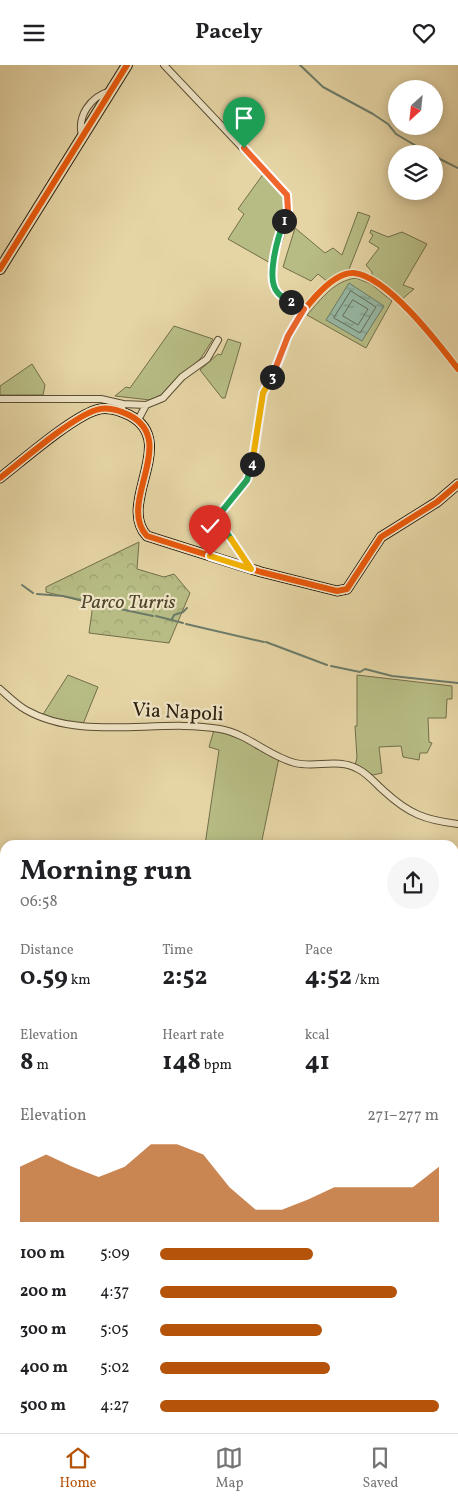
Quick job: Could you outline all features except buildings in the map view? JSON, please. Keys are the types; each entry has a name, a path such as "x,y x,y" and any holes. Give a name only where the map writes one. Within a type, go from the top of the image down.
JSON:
{"main road":[{"path":"0,269 126,65"}],"street":[{"path":"164,65 287,195 288,211 280,231 272,266 273,284 277,293 304,309"},
{"path":"251,569 227,535 218,520 218,516 247,480 254,452 263,393 279,364 288,336 304,309 336,279 346,274 359,275 377,283 407,307 458,369"},
{"path":"0,478 83,415 103,408 146,405 163,398 182,377 207,359 218,340"},
{"path":"0,399 101,399 122,407 143,426 150,443 150,453 138,509 141,529 154,539 309,586 345,591 381,537 437,502 458,484"},
{"path":"138,420 146,405"},
{"name":"Via Napoli","path":"0,689 25,710 52,721 101,727 219,728 246,738 294,762 304,765 326,763 348,765 365,774 412,813 430,820 458,824"}],"green space":[{"path":"264,173 287,197 287,212 272,264 228,239 244,214 238,209"},
{"path":"358,212 370,216 348,272 328,282 318,274 311,281 283,267 295,228 325,253 333,248 342,255"},
{"path":"371,230 388,237 402,232 427,244 403,285 414,289 401,300 372,278 372,272 366,265 379,248 369,242 373,235 370,233"},
{"path":"356,278 371,284 392,301 366,348 307,315 335,287"},
{"path":"174,326 213,339 201,358 161,395 150,400 115,396 126,387 130,388"},
{"path":"228,339 241,343 225,398 222,398 200,370 218,354 221,355"},
{"path":"32,364 45,385 43,395 0,395 0,386"},
{"name":"Parco Turris","path":"139,542 137,569 164,577 174,574 190,593 169,643 89,633 93,604 46,592 46,587"},
{"path":"68,675 98,687 83,724 42,716"},
{"path":"357,675 452,686 452,699 447,699 446,718 428,718 429,742 432,743 427,753 420,753 419,760 403,757 401,746 379,747 382,773 373,775 355,765 357,758 355,726 357,726"},
{"path":"214,730 225,731 279,758 262,840 206,840 219,750 209,747"}],"water":[{"path":"349,283 384,306 362,341 326,320"}],"waterway":[{"path":"300,65 323,87 373,114 388,124 396,134 415,145"},
{"path":"443,160 458,168"},
{"path":"22,585 33,593"},
{"path":"37,594 63,596 94,603"},
{"path":"97,604 153,616"},
{"path":"172,619 174,615 183,612 187,608"},
{"path":"156,616 183,623"},
{"path":"186,624 264,642"},
{"path":"266,642 327,665"},
{"path":"331,666 360,672 365,669 392,676 458,683"}],"cycle path":[{"path":"0,269 127,65"},
{"path":"251,569 227,535 218,516 224,506 243,485 254,461 263,395 281,358 288,336 307,307 325,287 345,274 354,273 367,277 382,286 397,298 425,328 458,369"},
{"path":"0,478 47,440 86,414 100,409 117,410 129,415 143,426 149,440 149,456 138,507 139,522 147,536 261,572 337,591 347,589 381,537 437,502 458,484"}],"route":[{"path":"210,556 251,569 239,549 227,535 218,520 218,516 222,508 247,480 254,452 263,393 279,364 288,336 304,309 277,293 273,284 272,266 280,231 288,211 287,195 244,148"}]}
